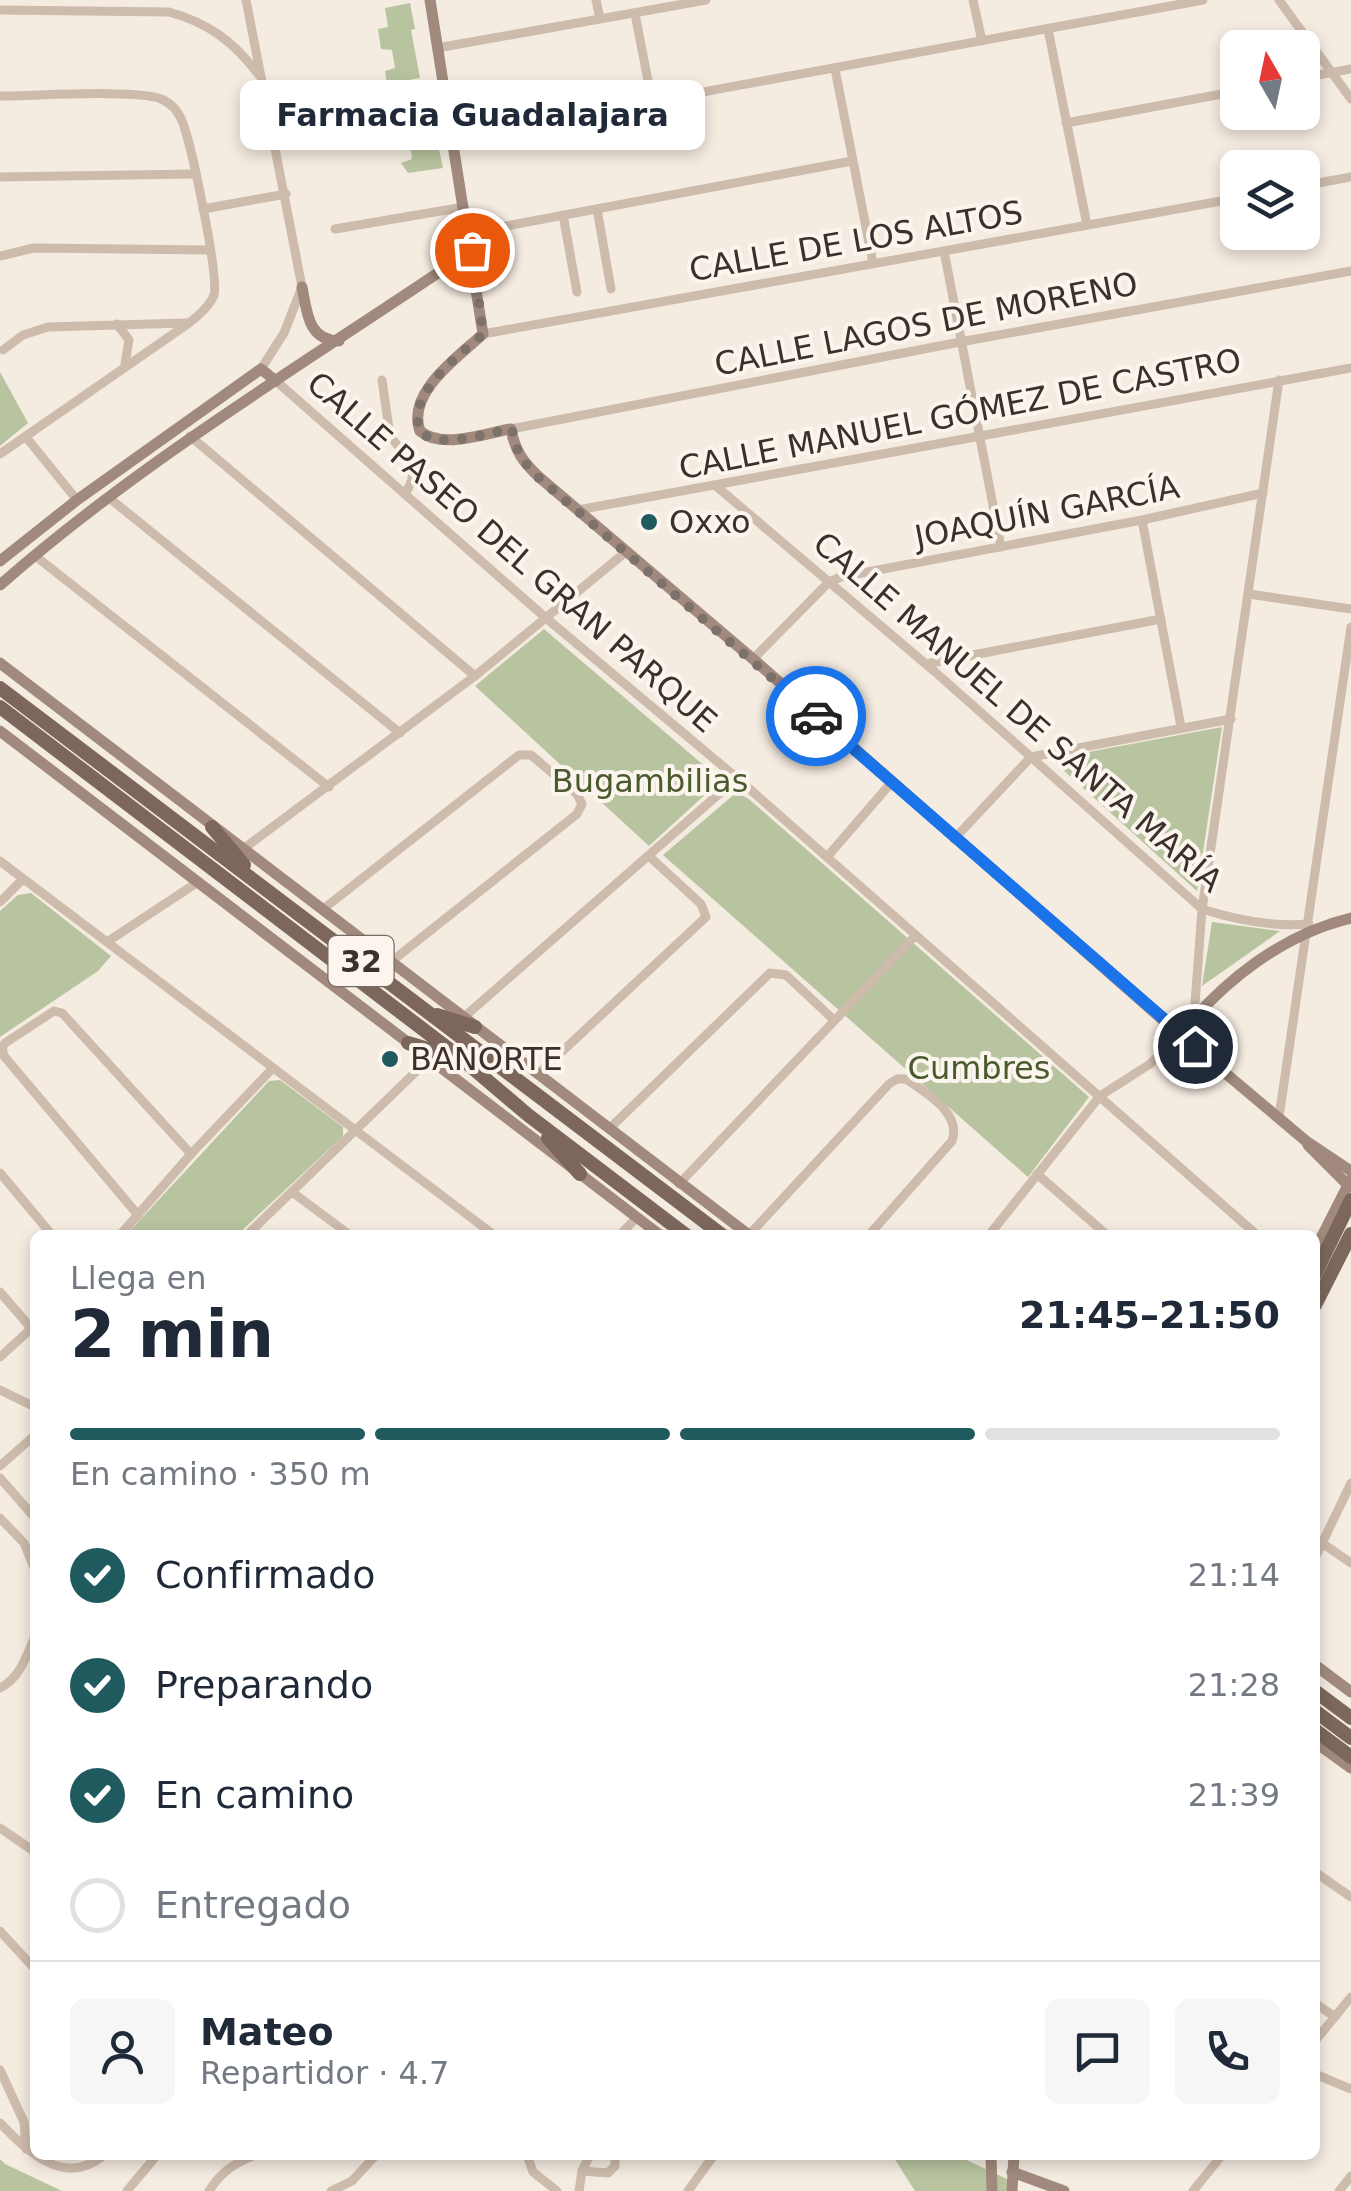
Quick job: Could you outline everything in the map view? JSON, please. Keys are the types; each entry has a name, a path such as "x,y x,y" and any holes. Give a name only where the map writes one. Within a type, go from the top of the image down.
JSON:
{"main road":[{"name":"32","path":"0,688 716,1230"},
{"name":"32","path":"0,706 679,1230"},
{"path":"212,826 260,885"},
{"path":"428,1012 469,1022"},
{"path":"408,1043 462,1059"},
{"path":"528,1115 580,1174"},
{"path":"678,1184 690,1210"},
{"path":"1330,1218 1350,1190"},
{"path":"1320,1264 1350,1190"},
{"path":"1320,1295 1351,1234"},
{"path":"1320,1695 1351,1718"},
{"path":"1320,1715 1351,1738"},
{"path":"1320,1734 1351,1757"}],"street":[{"path":"169,12 173,0"},
{"path":"246,0 308,322 314,333 327,341 339,341"},
{"path":"430,0 483,334 446,368 423,397 416,411 417,424 424,436 439,440 512,429 514,448 522,461 1306,1142 1351,1171"},
{"path":"596,0 600,19"},
{"path":"437,48 706,0"},
{"path":"974,0 982,41"},
{"path":"453,138 1202,0"},
{"path":"1279,0 1351,99"},
{"path":"0,10 169,12 194,18 240,50 261,78"},
{"path":"635,14 652,100"},
{"path":"1048,29 1086,225"},
{"path":"834,68 873,263"},
{"path":"1320,75 1351,69"},
{"path":"1066,123 1220,94"},
{"path":"0,96 146,95 171,105 185,126 210,250 213,297 189,323 0,454"},
{"path":"469,232 852,161"},
{"path":"0,177 194,174"},
{"path":"1320,183 1351,177"},
{"path":"203,210 286,194"},
{"name":"CALLE DE LOS ALTOS","path":"483,334 1220,201"},
{"path":"335,229 464,207"},
{"path":"598,209 611,288"},
{"path":"563,215 577,292"},
{"path":"0,256 34,248 210,250"},
{"path":"0,585 190,436 472,250"},
{"path":"944,251 1001,547"},
{"name":"CALLE LAGOS DE MORENO","path":"512,429 1351,271"},
{"path":"0,561 77,500 261,369 284,334 302,288"},
{"path":"4,350 36,330 189,323"},
{"path":"118,324 129,340 126,364"},
{"name":"CALLE MANUEL GÓMEZ DE CASTRO","path":"578,510 1351,368"},
{"path":"261,369 276,381"},
{"path":"382,380 390,436 413,465 406,494"},
{"path":"1194,1018 1202,908 1280,380"},
{"name":"CALLE PASEO DEL GRAN PARQUE","path":"276,381 546,618 737,778 1251,1230"},
{"path":"190,436 475,676"},
{"path":"26,437 77,500"},
{"name":"CALLE MANUEL DE SANTA MARÍA","path":"716,486 926,664 1202,908 1224,916 1308,928"},
{"name":"JOAQUÍN GARCÍA","path":"829,582 1264,494"},
{"path":"108,497 400,733"},
{"path":"1142,520 1180,727"},
{"path":"243,849 475,676 627,551"},
{"path":"34,555 329,788"},
{"path":"753,659 829,582"},
{"path":"1250,594 1351,609"},
{"path":"926,664 1161,619"},
{"path":"1278,1117 1346,702 1351,627"},
{"path":"4,667 742,1230"},
{"path":"954,839 1031,756 1231,718"},
{"path":"0,731 653,1230"},
{"path":"322,910 518,756 531,754 577,794 581,810 392,961"},
{"path":"469,1022 737,778"},
{"path":"827,857 891,784"},
{"path":"539,1073 706,917 701,904 650,857"},
{"path":"0,861 487,1230"},
{"path":"0,902 22,880"},
{"path":"107,942 198,882"},
{"path":"993,1230 1100,1096 1150,1064 1241,974 1308,928 1351,918"},
{"path":"678,1184 915,936"},
{"path":"609,1129 770,973 786,975 834,1020"},
{"path":"138,1215 4,1056 2,1047 50,1014 62,1013 191,1154"},
{"path":"252,1230 428,1060"},
{"path":"124,1230 274,1068"},
{"path":"754,1230 889,1084 898,1079 914,1084 952,1117 955,1132 952,1141 873,1230"},
{"path":"1306,1142 1312,1153 1350,1190"},
{"path":"0,1174 48,1230"},
{"path":"1037,1174 1101,1230"},
{"path":"292,1192 343,1230"},
{"path":"624,1230 636,1217"},
{"path":"1320,1239 1330,1218"},
{"path":"0,1292 30,1324"},
{"path":"0,1358 30,1330"},
{"path":"0,1390 30,1405"},
{"path":"0,1466 30,1439"},
{"path":"0,1478 30,1512"},
{"path":"1320,1547 1351,1483"},
{"path":"0,1518 24,1543 30,1558"},
{"path":"1322,1543 1351,1563"},
{"path":"0,1688 18,1671 30,1646"},
{"path":"1320,1669 1351,1692"},
{"path":"1320,1746 1351,1768"},
{"path":"0,1828 30,1849"},
{"path":"1320,1875 1351,1897"},
{"path":"0,1931 30,1964"},
{"path":"1320,2035 1351,1997"},
{"path":"1320,2007 1334,2017"},
{"path":"0,2070 26,2133 26,2149"},
{"path":"1320,2076 1351,2089"},
{"path":"10,2133 19,2112"},
{"path":"0,2123 30,2152"},
{"path":"43,2160 70,2170 91,2160"},
{"path":"70,2170 73,2160"},
{"path":"127,2191 153,2160"},
{"path":"209,2191 217,2177 242,2160"},
{"path":"330,2191 352,2181 371,2160"},
{"path":"529,2160 533,2172 557,2191"},
{"path":"578,2191 588,2160"},
{"path":"582,2171 608,2173 615,2160"},
{"path":"688,2191 710,2160"},
{"path":"991,2160 992,2191"},
{"path":"1193,2191 1218,2160"},
{"path":"1344,2190 1351,2176"},
{"path":"1014,2184 1064,2191"}],"green space":[{"path":"410,3 420,78 387,84 385,71 395,68 392,50 381,49 378,29 388,27 385,8"},
{"path":"428,95 434,127 427,128 430,140 437,140 443,168 408,173 401,163 412,159 410,141 397,140 394,121 405,117 402,99"},
{"path":"0,372 28,423 0,446"},
{"name":"Bugambilias","path":"544,629 721,780 649,846 475,686"},
{"path":"1222,727 1197,891 1051,759"},
{"name":"Cumbres","path":"737,792 1089,1097 1028,1177 663,855"},
{"path":"31,893 111,956 98,971 0,1037 0,911 18,895"},
{"path":"1212,922 1280,931 1202,986"},
{"path":"280,1080 343,1127 343,1136 242,1230 131,1230 269,1081"},
{"path":"0,2159 5,2164 62,2191 0,2191"},
{"path":"895,2160 967,2160 1011,2181 1016,2191 915,2191"}],"way so far":[{"path":"472,250 483,334 446,368 418,404 420,432 431,439 450,440 512,429 514,448 539,478 816,716"}],"place":[{"name":"Farmacia Guadalajara","path":"472,250"},
{"name":"Oxxo","path":"649,522"},
{"name":"BANORTE","path":"390,1059"}],"route":[{"path":"816,716 1195,1046"}]}
